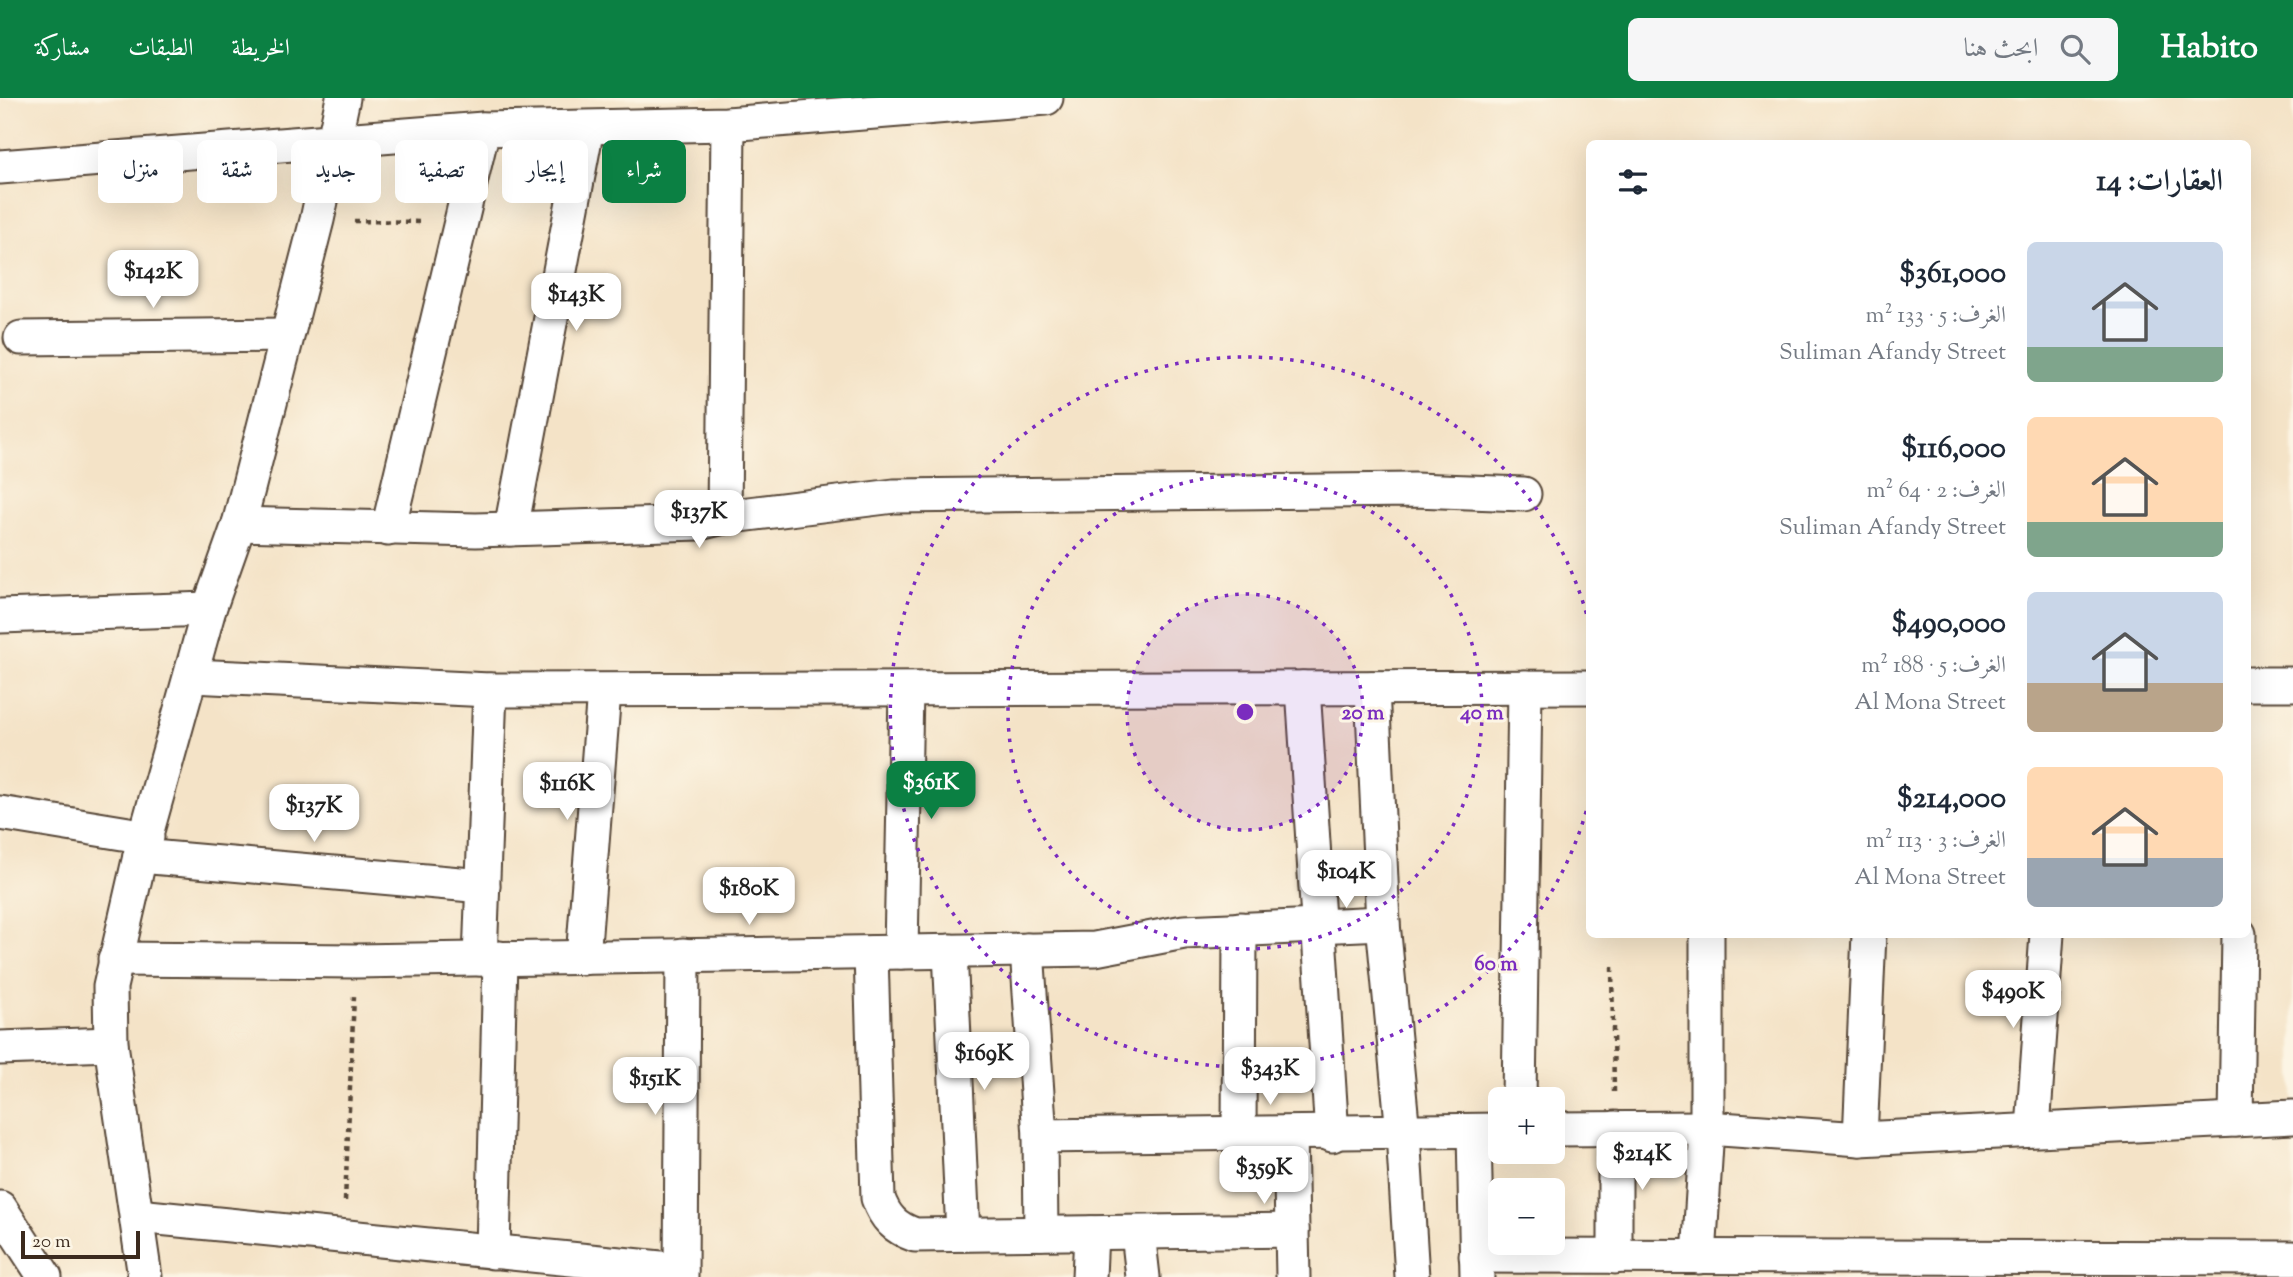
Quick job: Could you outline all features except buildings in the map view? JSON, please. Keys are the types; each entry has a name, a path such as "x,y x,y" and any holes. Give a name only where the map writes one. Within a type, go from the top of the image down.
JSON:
{"street":[{"path":"343,98 333,140 483,129 728,124 763,109 1046,98"},
{"path":"724,517 728,124"},
{"path":"510,529 587,128"},
{"path":"388,529 483,129"},
{"path":"0,167 291,143"},
{"path":"145,1277 111,1044 110,987 144,846 209,608 239,524 320,203"},
{"path":"21,338 286,335"},
{"path":"239,524 388,529 510,529 699,523 724,517 894,496 1414,490 1524,494"},
{"path":"0,616 209,608"},
{"path":"192,676 490,690 604,691 1586,687"},
{"path":"2251,684 2293,684"},
{"path":"1519,1087 1525,687"},
{"path":"1303,688 1332,1135"},
{"path":"1372,688 1383,923 1403,1133 1412,1277"},
{"path":"490,690 483,886 490,959 493,1252"},
{"path":"906,690 886,952 877,1184 882,1211 902,1231 915,1235 1292,1230"},
{"path":"583,958 604,691"},
{"path":"0,813 144,846 483,886"},
{"path":"115,958 356,961 1095,949 1184,933 1383,923"},
{"path":"1239,1135 1240,929"},
{"path":"1699,1256 1707,1128 1707,938"},
{"path":"1860,1139 1869,938"},
{"path":"2033,1129 2047,938"},
{"path":"2236,1120 2239,938"},
{"path":"1027,950 1040,1136 1041,1233"},
{"path":"950,951 963,1234"},
{"path":"138,1216 681,1274 683,955"},
{"path":"0,1048 111,1044"},
{"path":"1565,1129 1707,1128 1860,1139 2293,1117"},
{"path":"1615,1128 1615,1256"},
{"path":"1040,1136 1332,1135 1487,1130 1476,1266 1615,1256 2293,1258"},
{"path":"1290,1135 1293,1277"},
{"path":"0,1209 45,1277"},
{"path":"1089,1277 1091,1233"},
{"path":"1138,1233 1143,1277"}],"path":[{"path":"317,220 462,223"},
{"path":"344,1237 356,961"},
{"path":"1612,967 1615,1128"}]}
